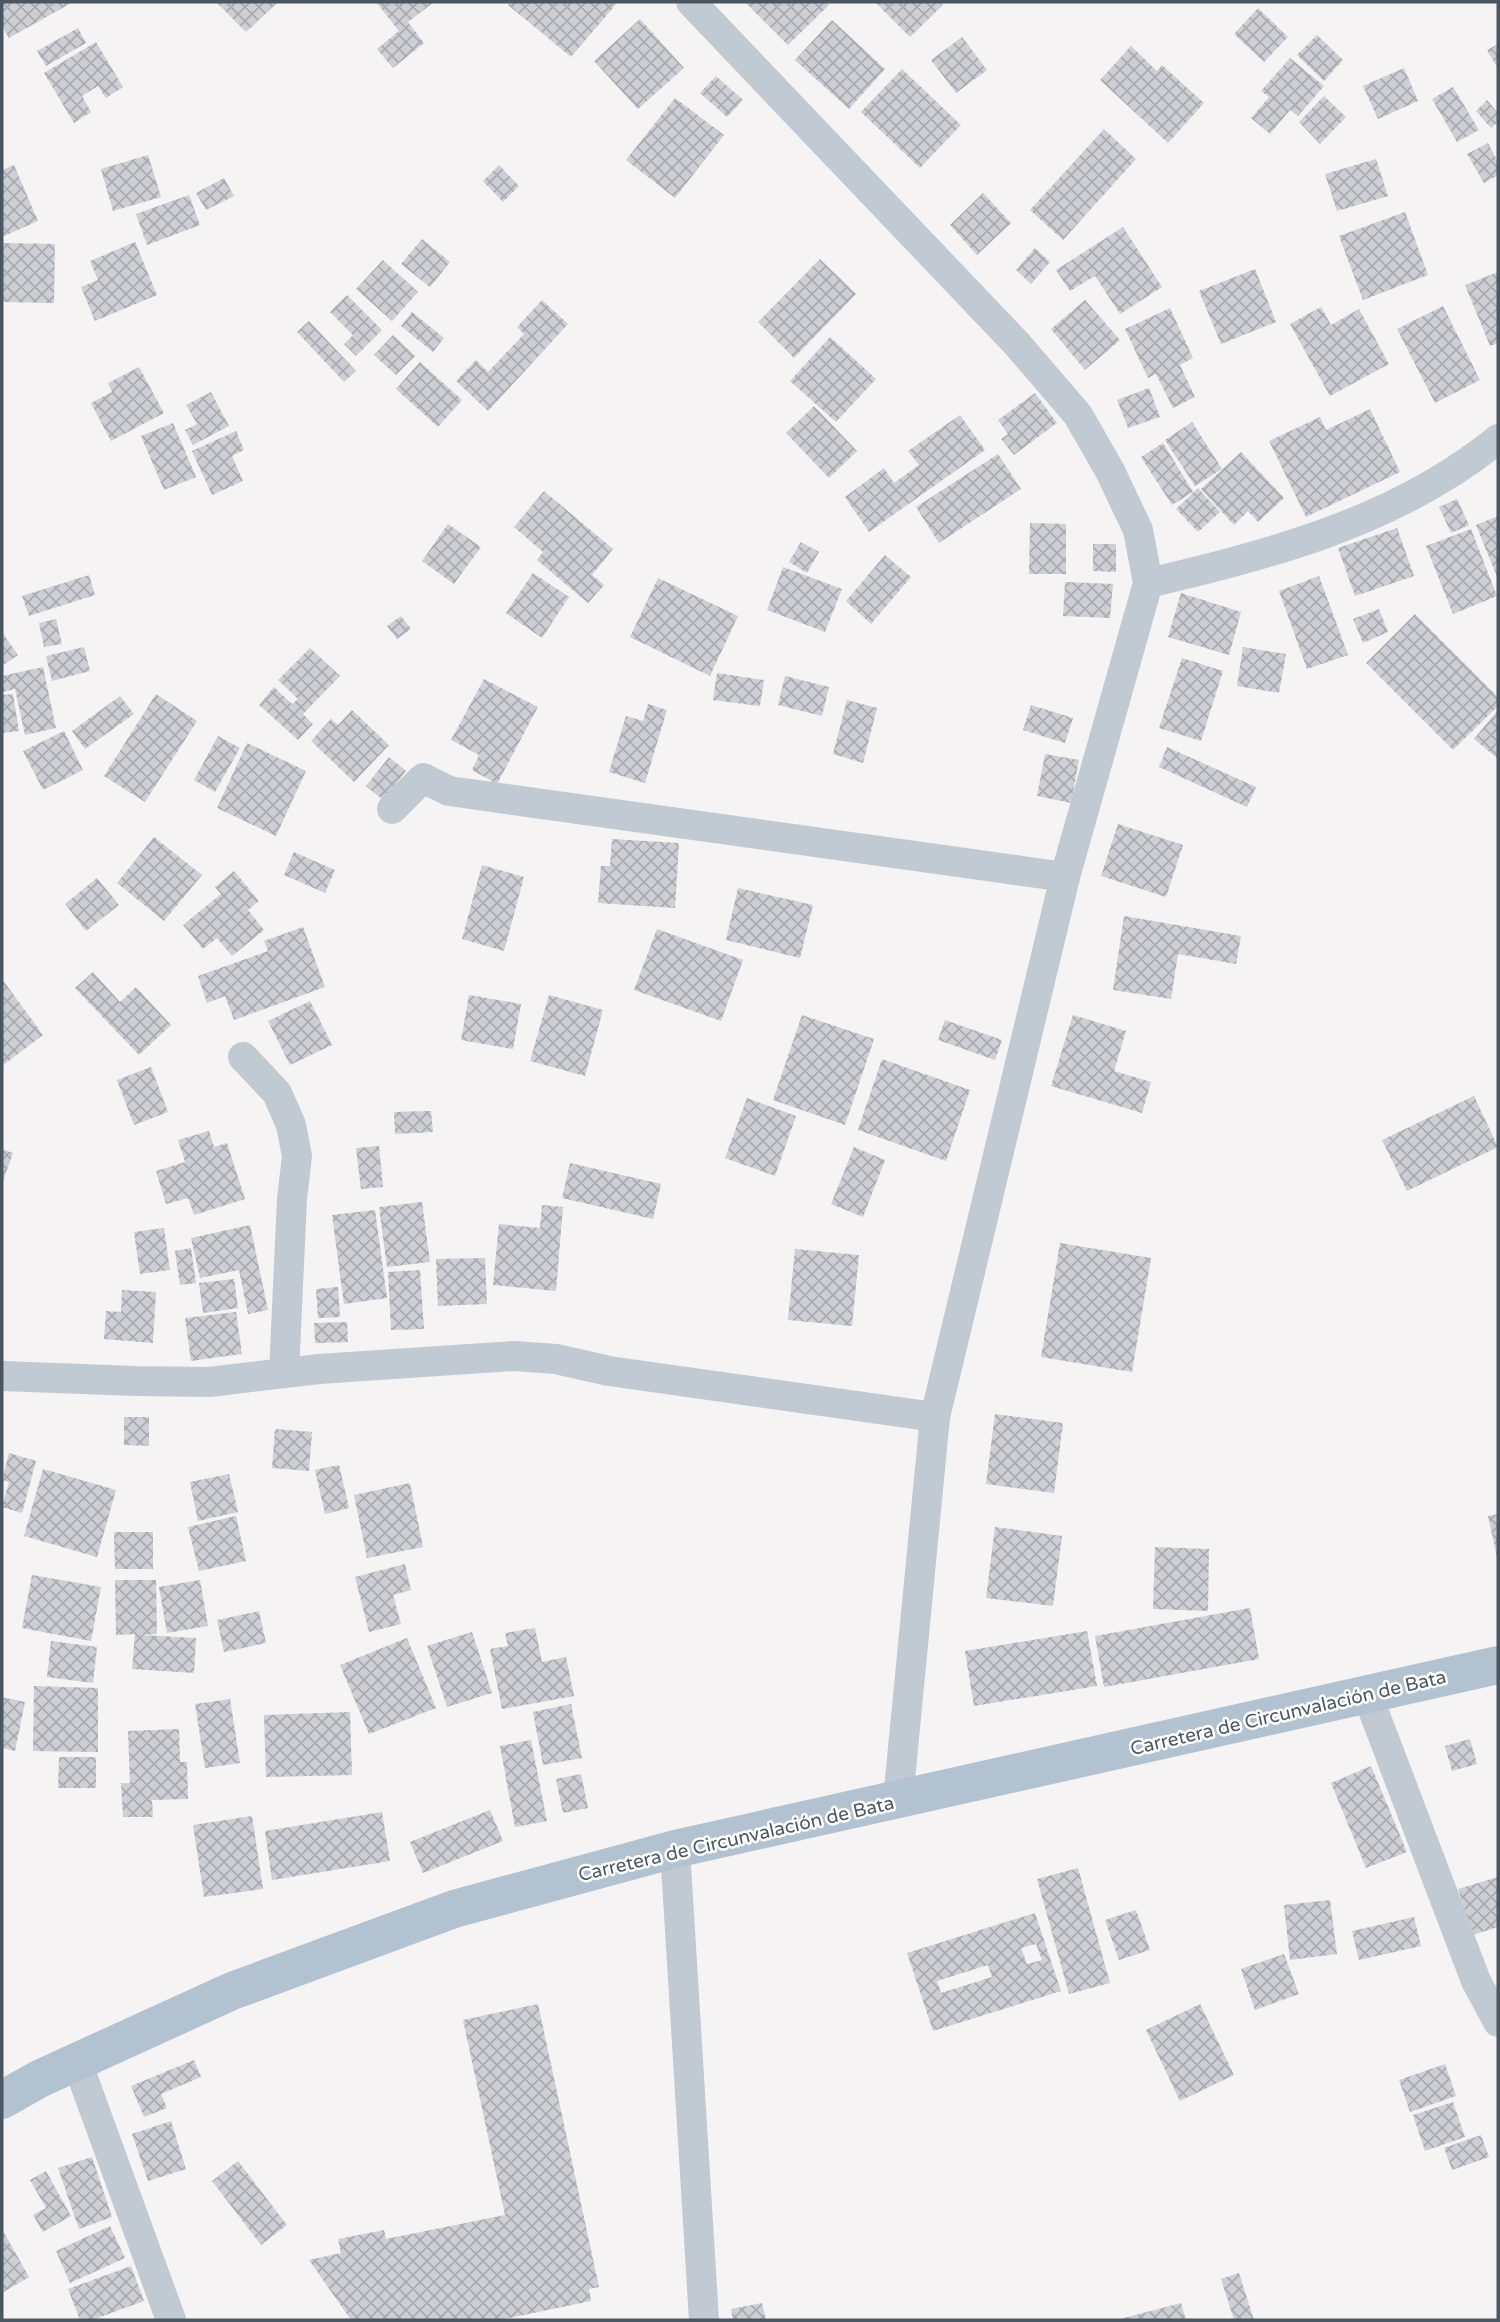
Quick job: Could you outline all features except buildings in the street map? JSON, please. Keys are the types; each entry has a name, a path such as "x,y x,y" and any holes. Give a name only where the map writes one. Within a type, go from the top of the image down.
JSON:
{"main road":[{"name":"Carretera de Circunvalación de Bata","path":"2,2100 39,2079 233,1991 454,1909 675,1849 1498,1665"}],"street":[{"path":"691,2 1017,344 1078,415 1110,471 1138,530 1148,583 1065,877 935,1417 898,1800"},
{"path":"1148,583 1281,550 1392,506 1471,462 1498,439"},
{"path":"392,809 422,778 449,791 1065,877"},
{"path":"243,1057 277,1093 291,1125 298,1156 292,1199 284,1373"},
{"path":"2,1376 209,1381 461,1358 514,1356 556,1359 609,1371 935,1417"},
{"path":"1367,1694 1476,1981 1498,2022"},
{"path":"675,1849 704,2320"},
{"path":"77,2062 171,2320"}]}
